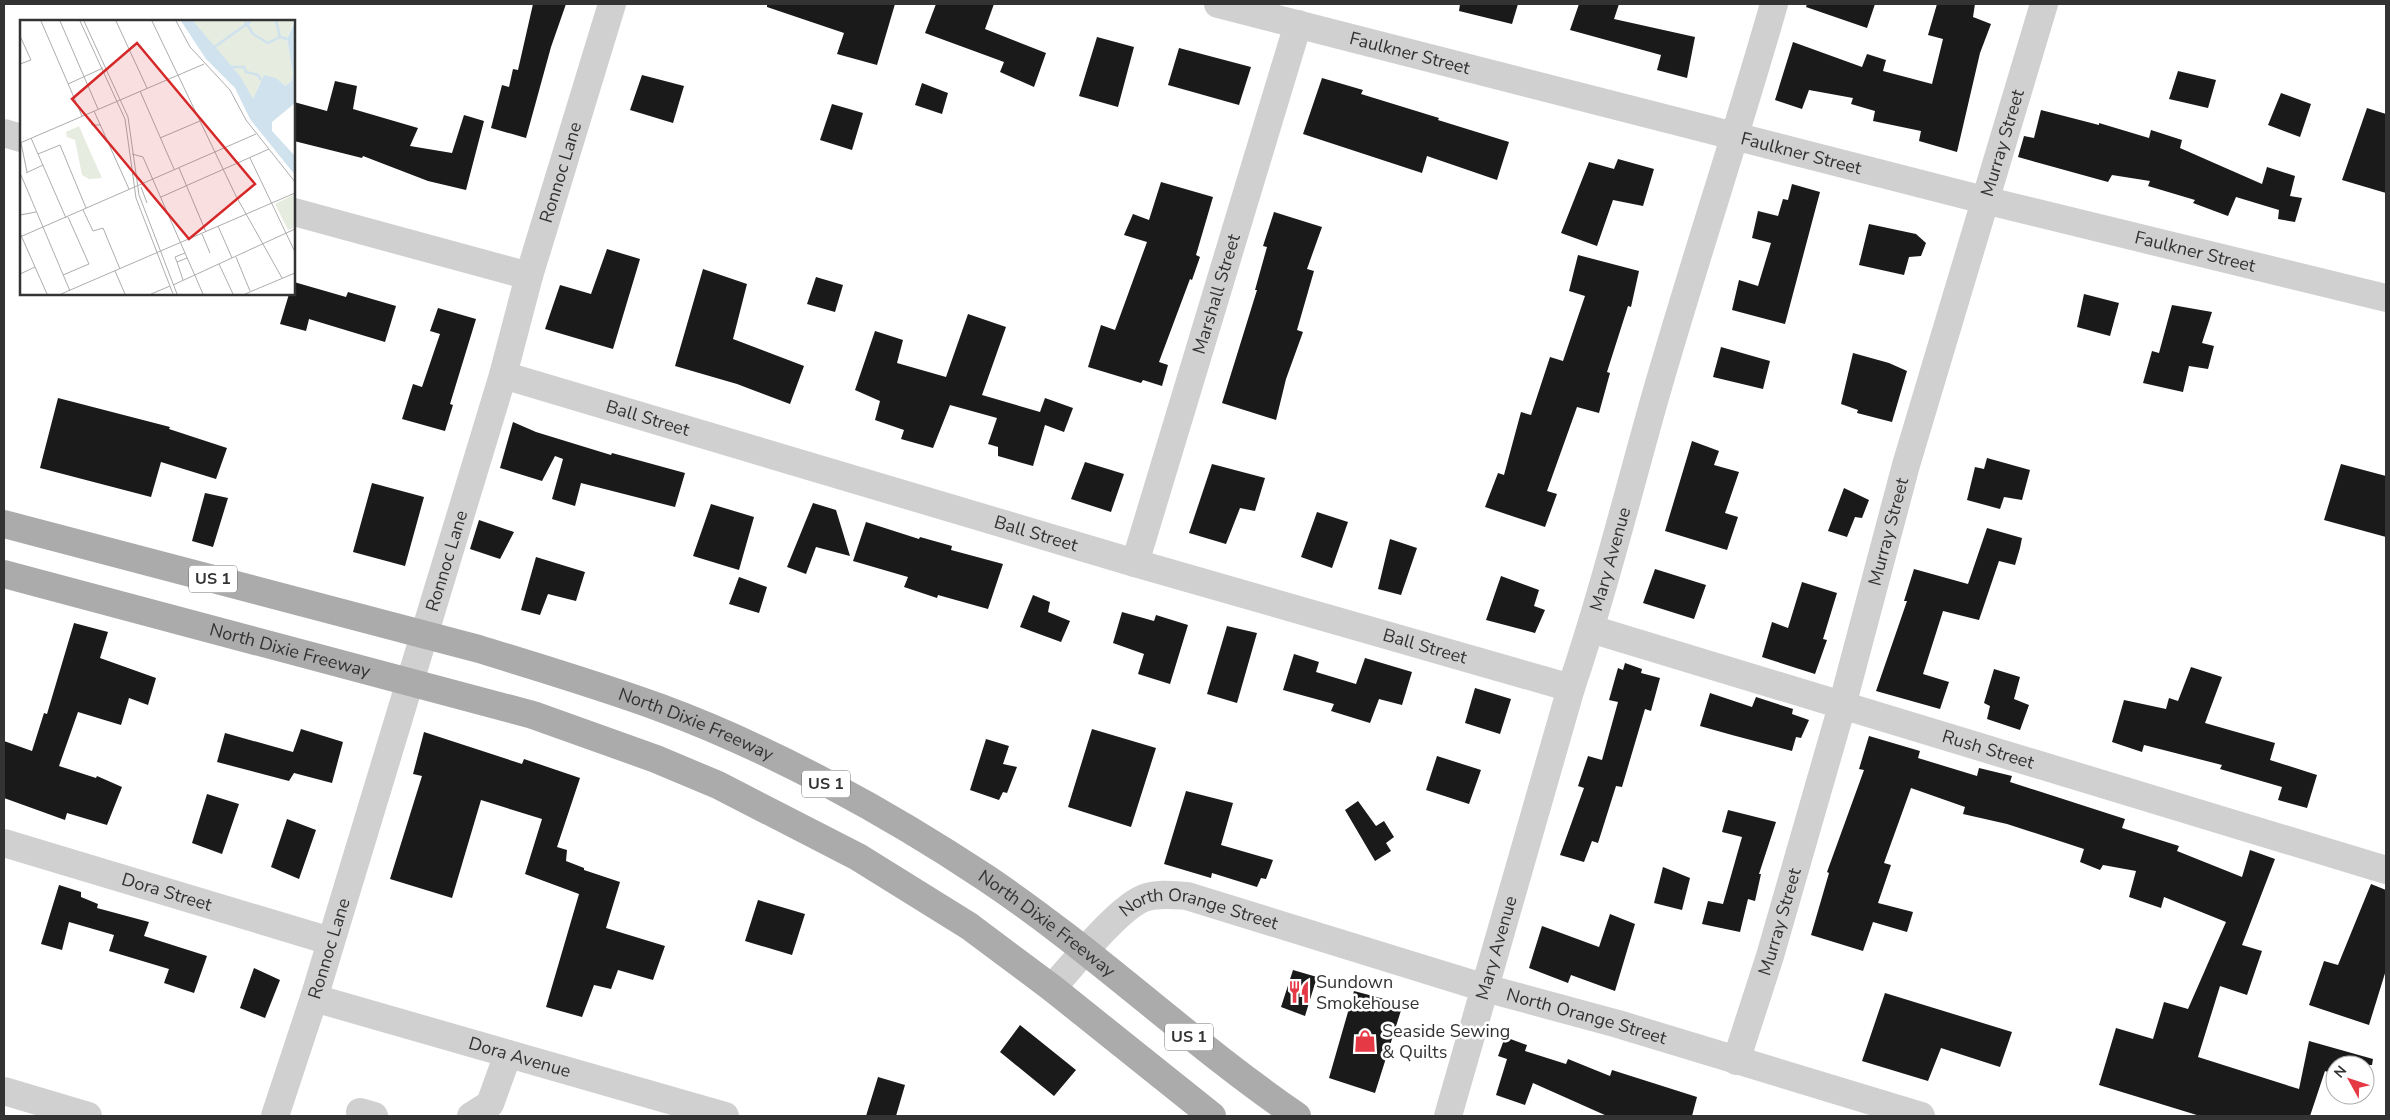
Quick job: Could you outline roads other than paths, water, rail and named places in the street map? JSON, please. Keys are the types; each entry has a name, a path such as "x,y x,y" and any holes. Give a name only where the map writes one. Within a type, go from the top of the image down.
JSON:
{"main road":[{"name":"North Dixie Freeway","path":"4,524 423,634 540,668 663,709 767,754 877,811 987,878 1085,952 1210,1053 1297,1116"},
{"name":"North Dixie Freeway","path":"4,574 533,715 656,759 718,785 817,834 970,926 1052,988 1212,1116"}],"street":[{"name":"Ronnoc Lane","path":"275,1116 314,998 408,682 503,374 528,276 612,4"},
{"name":"Faulkner Street","path":"1218,4 1984,200 2386,298"},
{"name":"Mary Avenue","path":"1448,1116 1571,688 1591,629 1654,400 1736,137 1774,4"},
{"name":"Murray Street","path":"1736,1061 1770,956 1842,706 1906,465 2044,4"},
{"name":"Marshall Street","path":"1135,563 1298,24"},
{"path":"4,133 20,138"},
{"path":"295,212 528,276"},
{"name":"Ball Street","path":"503,374 1135,563 1571,688"},
{"name":"Rush Street","path":"1591,629 2386,870"},
{"name":"Dora Street","path":"4,843 330,942"},
{"name":"North Orange Street","path":"1052,988 1129,906 1146,897 1163,895 1187,896 1486,988 1618,1024 1921,1116"},
{"name":"Dora Avenue","path":"314,998 725,1116"},
{"path":"471,1116 490,1104 508,1054"},
{"path":"4,1091 88,1116"}],"place":[{"name":"Sundown Smokehouse","path":"1299,992"},
{"name":"Seaside Sewing & Quilts","path":"1365,1041"}]}
